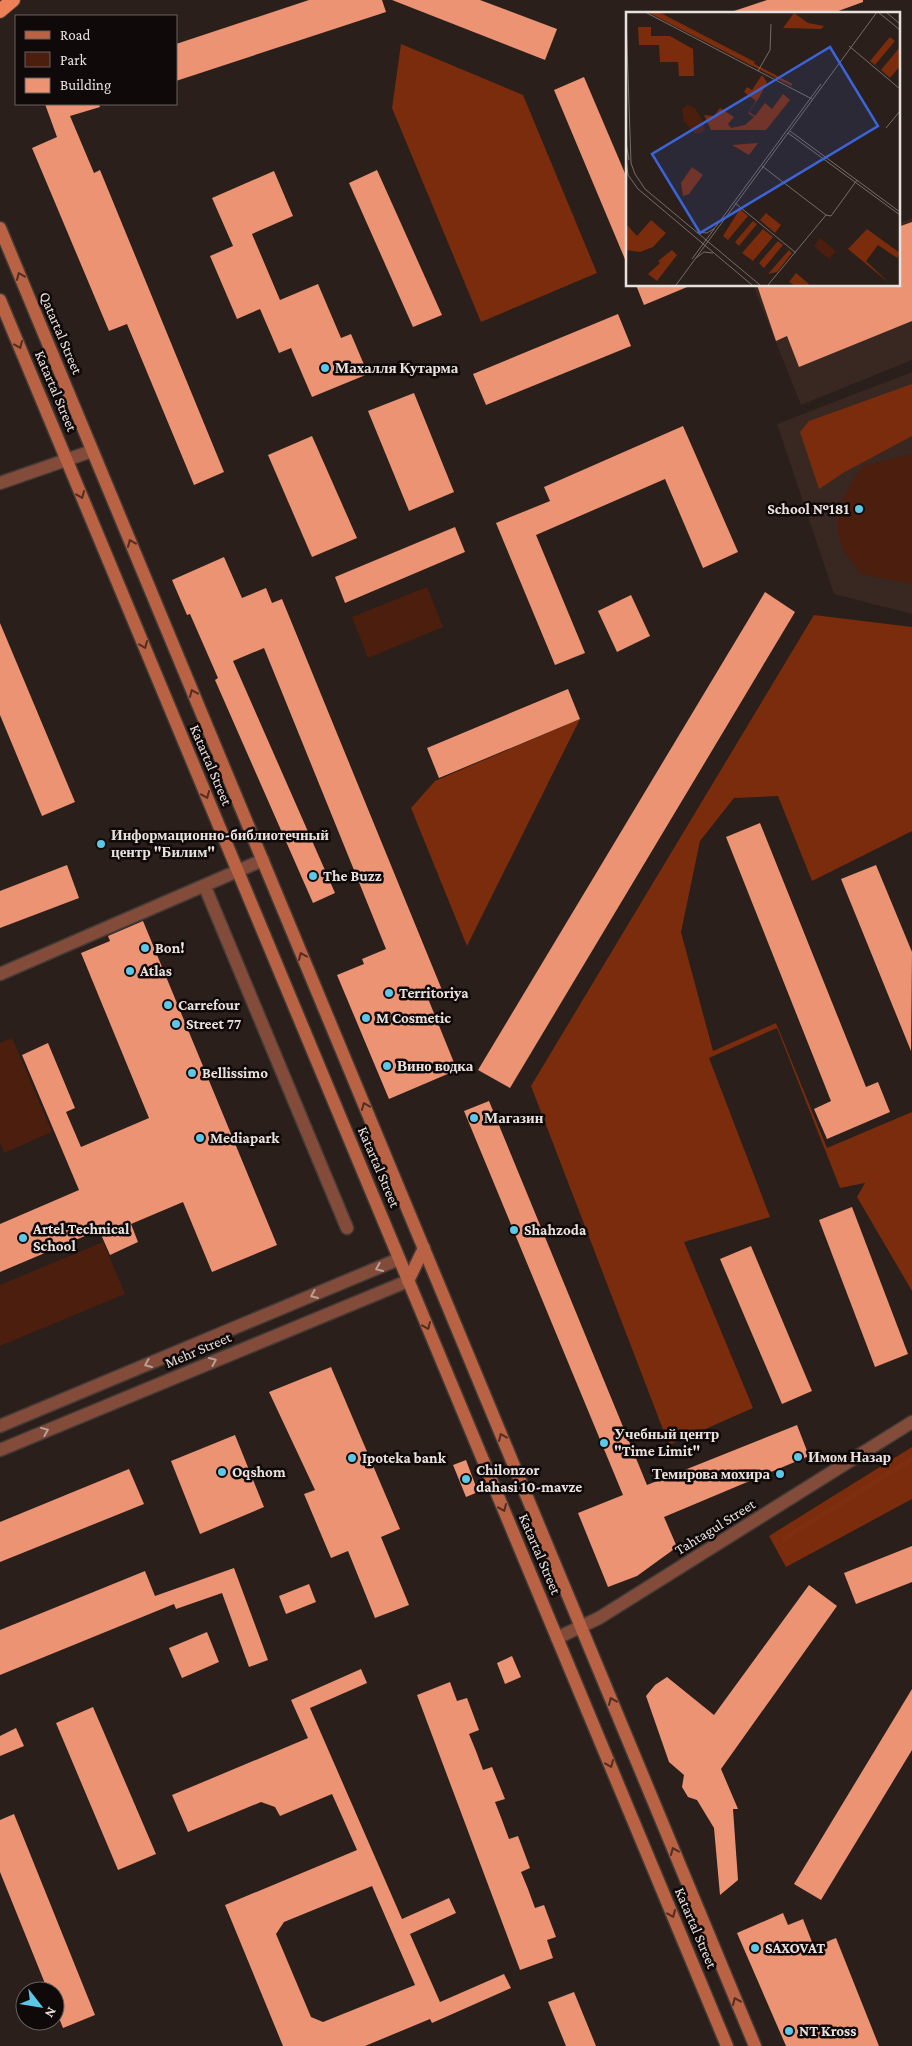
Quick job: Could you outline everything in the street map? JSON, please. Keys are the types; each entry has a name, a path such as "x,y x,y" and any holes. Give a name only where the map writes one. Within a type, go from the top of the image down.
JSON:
{"highway":[{"path":"0,11 12,0"}],"main road":[{"name":"Qatartal Street","path":"0,228 92,451"},
{"name":"Katartal Street","path":"0,300 727,2046"},
{"name":"Katartal Street","path":"92,451 755,2046"},
{"path":"399,1259 424,1248"},
{"path":"408,1281 424,1248"},
{"path":"408,1281 432,1270"}],"street":[{"path":"0,483 92,451"},
{"path":"0,974 205,887 262,860"},
{"path":"205,887 347,1228"},
{"name":"Mehr Street","path":"0,1426 399,1259"},
{"name":"Mehr Street","path":"0,1450 408,1281"},
{"name":"Tahtagul Street","path":"557,1638 581,1627 912,1422"}],"shaded area":[{"path":"401,44 523,95 597,273 481,322 392,108"},
{"path":"912,218 912,360 801,405 753,286 900,286 900,223"},
{"name":"School №181","path":"912,372 912,614 834,594 777,424"},
{"path":"912,384 912,436 843,473 819,489 800,432 809,421"},
{"path":"814,615 912,627 912,831 812,881 778,796 734,798 700,841 681,932 713,1051 776,1023 827,1148 912,1112 912,1291 857,1197 865,1183 840,1188 777,1028 709,1058 770,1217 684,1242 753,1408 669,1445 531,1086"},
{"path":"580,719 467,946 411,808 435,781"},
{"path":"912,1447 912,1499 786,1567 769,1536"}],"green space":[{"path":"912,454 912,584 861,574 843,549 839,537 838,515 845,495 863,466"},
{"path":"427,587 443,627 368,658 352,617"},
{"path":"12,1038 52,1132 4,1153 0,1143 0,1043"},
{"path":"103,1242 125,1294 0,1346 0,1285"}],"building":[{"path":"309,0 382,0 386,12 178,80 178,43"},
{"path":"392,0 480,0 557,29 545,60"},
{"path":"767,0 863,0 863,2 836,12 734,11"},
{"path":"584,77 626,176 626,262 554,90"},
{"path":"45,105 99,105 100,107 70,116 94,173 100,170 224,472 194,485 127,324 109,331 32,148 57,137"},
{"path":"377,170 442,315 413,327 349,183"},
{"path":"274,171 293,216 252,234 280,300 318,284 341,338 351,334 368,374 312,397 291,348 279,353 260,309 237,319 210,256 233,246 212,198"},
{"path":"912,222 912,321 799,367 787,336 776,341 757,286 900,286 900,226"},
{"path":"636,286 690,286 644,305"},
{"path":"618,314 631,346 486,405 473,374"},
{"path":"414,393 454,492 409,511 368,411"},
{"path":"683,426 738,552 703,568 665,479 536,535 585,653 555,665 496,523 550,501 544,487"},
{"path":"312,436 357,538 312,557 268,455"},
{"path":"455,527 465,552 345,603 335,577"},
{"path":"224,557 242,598 266,588 272,603 282,599 442,990 427,996 457,1070 389,1099 337,975 364,964 362,959 386,949 264,648 233,661 335,893 313,903 215,680 218,678 190,614 187,615 172,580"},
{"path":"765,592 795,612 510,1088 478,1070"},
{"path":"631,595 650,636 617,652 598,611"},
{"path":"0,623 75,802 42,816 0,715"},
{"path":"568,689 580,719 439,778 427,748"},
{"path":"760,823 866,1087 878,1082 890,1112 827,1139 814,1109 831,1101 726,837"},
{"path":"67,865 79,898 0,928 0,891"},
{"path":"876,865 912,952 911,1051 841,879"},
{"path":"143,921 277,1245 212,1272 183,1202 131,1224 138,1242 110,1255 99,1230 0,1272 0,1224 79,1190 22,1055 48,1043 75,1108 66,1112 81,1147 149,1118 81,953 110,941 108,936"},
{"path":"489,1101 647,1485 797,1425 809,1456 664,1517 677,1547 637,1576 608,1587 578,1513 623,1495 464,1111"},
{"path":"852,1207 908,1354 875,1367 819,1220"},
{"path":"751,1246 812,1391 782,1404 720,1259"},
{"path":"331,1367 400,1529 381,1537 409,1605 375,1618 348,1551 331,1558 304,1494 315,1490 269,1392"},
{"path":"235,1435 264,1507 200,1534 171,1461"},
{"name":"Chilonzor dahasi 10-mavze","path":"466,1460 478,1492 466,1497 453,1465"},
{"path":"129,1469 144,1504 0,1562 0,1522"},
{"path":"912,1546 912,1582 856,1604 844,1573"},
{"path":"234,1568 268,1660 249,1667 222,1593 176,1609 174,1604 0,1675 0,1630 145,1571 155,1596"},
{"path":"309,1584 316,1602 286,1614 279,1596"},
{"path":"809,1585 837,1606 721,1769 738,1809 733,1809 738,1880 720,1895 714,1828 697,1800 688,1797 682,1787 684,1775 669,1762 646,1696 655,1685 667,1677 714,1715"},
{"path":"207,1632 219,1662 182,1678 169,1648"},
{"path":"512,1656 521,1677 505,1684 497,1663"},
{"path":"361,1669 367,1683 310,1708 402,1919 449,1898 456,1913 410,1934 440,2002 504,1974 511,1988 432,2023 430,2019 365,2046 283,2046 225,1905 357,1850 332,1794 280,1816 275,1807 261,1802 188,1832 172,1795 308,1738 291,1700","holes":["372,1886 415,1985 323,2022 311,2017 276,1934 284,1922"]},
{"path":"450,1682 457,1701 467,1698 479,1730 469,1734 483,1770 492,1767 505,1799 495,1802 509,1839 518,1836 530,1868 521,1872 535,1908 544,1905 556,1937 547,1940 553,1958 520,1970 417,1695"},
{"path":"912,1689 912,1750 821,1900 794,1884"},
{"path":"93,1707 156,1854 118,1870 56,1723"},
{"path":"16,1728 24,1746 0,1756 0,1736"},
{"path":"14,1814 95,2015 65,2027 65,1981 44,1981 0,1872 0,1820"},
{"path":"783,1913 788,1925 803,1919 814,1947 836,1938 879,2046 786,2046 737,1933"},
{"path":"574,1992 596,2046 566,2046 548,2002"}],"waterway":[{"path":"785,1538 912,1459"}],"place":[{"name":"Махалля Кутарма","path":"325,368"},
{"name":"School №181","path":"859,509"},
{"name":"Информационно-библиотечный центр \"Билим\"","path":"101,844"},
{"name":"The Buzz","path":"313,876"},
{"name":"Bon!","path":"145,948"},
{"name":"Atlas","path":"130,971"},
{"name":"Territoriya","path":"389,993"},
{"name":"Carrefour","path":"168,1005"},
{"name":"M Cosmetic","path":"366,1018"},
{"name":"Street 77","path":"176,1024"},
{"name":"Вино водка","path":"387,1066"},
{"name":"Bellissimo","path":"192,1073"},
{"name":"Магазин","path":"474,1118"},
{"name":"Mediapark","path":"200,1138"},
{"name":"Shahzoda","path":"514,1230"},
{"name":"Artel Technical School","path":"23,1238"},
{"name":"Учебный центр \"Time Limit\"","path":"604,1443"},
{"name":"Имом Назар","path":"798,1457"},
{"name":"Ipoteka bank","path":"352,1458"},
{"name":"Oqshom","path":"222,1472"},
{"name":"Темирова мохира","path":"780,1474"},
{"name":"Chilonzor dahasi 10-mavze","path":"466,1479"},
{"name":"SAXOVAT","path":"755,1948"},
{"name":"NT Kross","path":"789,2031"}]}
